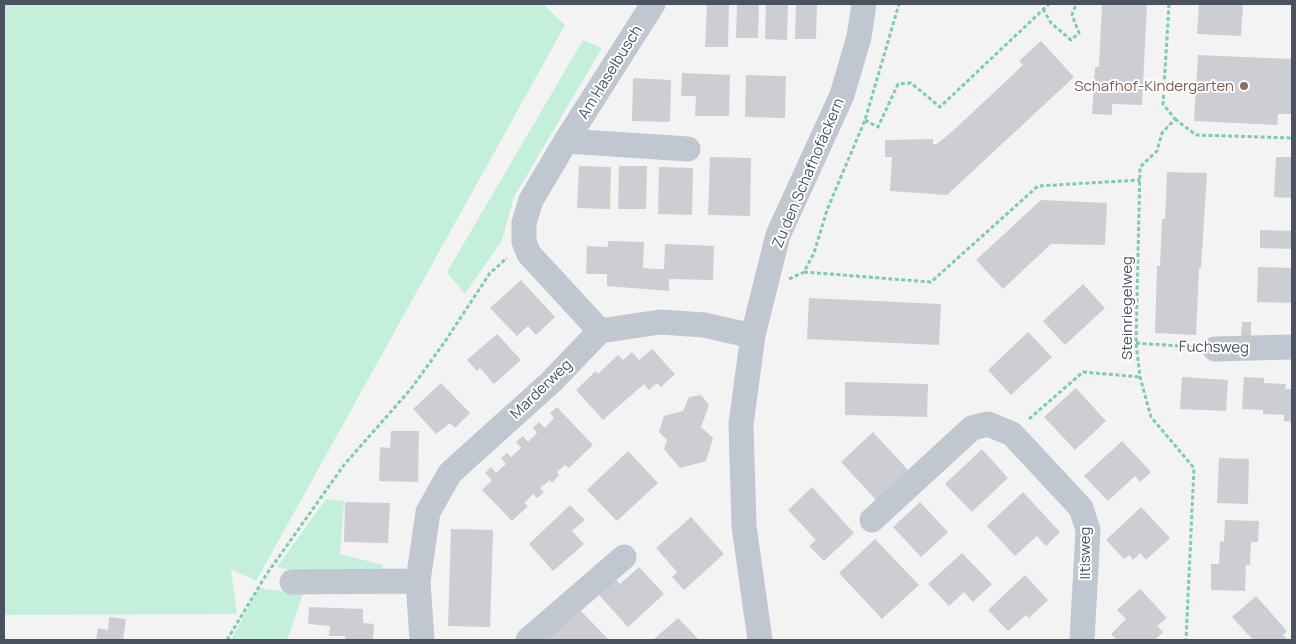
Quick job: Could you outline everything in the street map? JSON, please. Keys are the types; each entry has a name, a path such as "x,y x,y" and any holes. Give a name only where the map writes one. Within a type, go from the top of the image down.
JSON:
{"street":[{"name":"Am Haselbusch","path":"524,242 524,223 531,200 653,4"},
{"name":"Zu den Schafhofäckern","path":"760,640 744,526 741,424 753,336 778,235 842,96 859,36 864,4"},
{"name":"Am Haselbusch","path":"566,141 688,149"},
{"path":"524,242 529,254 600,331 660,322 704,325 753,336"},
{"name":"Marderweg","path":"422,640 418,581 428,512 450,473 551,382 600,331"},
{"name":"Fuchsweg","path":"1215,349 1292,347"},
{"name":"Iltisweg","path":"872,520 972,428 988,424 1012,434 1081,508 1088,530 1082,640"},
{"path":"528,640 624,557"},
{"path":"292,582 418,581"}],"path":[{"path":"804,272 814,253 827,210 865,120 899,4"},
{"path":"865,120 878,127 898,84 911,83 940,107 1049,4"},
{"path":"1043,10 1051,23 1071,40 1079,33 1072,15 1076,4"},
{"path":"1169,4 1163,104 1175,118 1196,135 1292,138"},
{"name":"Steinriegelweg","path":"1175,118 1162,133 1157,151 1140,168 1136,343 1140,377 1151,417 1194,468 1186,640"},
{"path":"784,282 804,272 930,282 1038,186 1140,180"},
{"path":"227,640 266,575 344,464 410,390 444,343 490,273 524,242"},
{"name":"Fuchsweg","path":"1136,343 1215,349"},
{"path":"1012,434 1083,372 1140,377"}],"green space":[{"path":"4,4 543,4 565,25 256,581 231,569 237,614 4,615"},
{"path":"583,40 602,48 514,197 502,240 465,294 447,272"},
{"path":"326,499 344,501 340,554 383,565 380,573 301,572 277,567"},
{"path":"259,588 303,594 287,640 231,640"}],"building":[{"path":"707,4 729,4 728,47 705,47"},
{"path":"737,4 759,4 758,38 736,38"},
{"path":"766,4 788,4 787,40 765,39"},
{"path":"796,4 817,4 816,39 795,39"},
{"path":"1102,4 1147,4 1142,105 1112,104 1112,115 1092,114 1095,67 1099,67"},
{"path":"1199,4 1243,4 1241,36 1197,34"},
{"path":"1041,41 1074,77 947,195 890,191 892,157 885,157 885,140 933,139 933,144 937,144 1023,65 1019,61"},
{"name":"Schafhof-Kindergarten","path":"1198,55 1292,59 1292,114 1278,114 1277,125 1194,121"},
{"path":"682,73 730,75 729,116 695,116 696,96 681,96"},
{"path":"746,75 786,76 785,118 745,117"},
{"path":"633,78 671,80 670,122 632,121"},
{"path":"710,157 751,158 750,216 708,215"},
{"path":"1276,157 1292,157 1292,198 1274,197"},
{"path":"579,166 611,167 610,209 577,208"},
{"path":"619,166 647,166 646,209 618,209"},
{"path":"659,167 693,168 692,215 658,214"},
{"path":"1167,172 1207,173 1201,268 1199,268 1196,335 1155,333 1157,266 1160,266 1162,219 1165,219"},
{"path":"1041,200 1107,203 1105,245 1051,244 1003,289 976,260"},
{"path":"1260,230 1292,231 1292,249 1260,248"},
{"path":"608,241 644,242 643,268 654,269 664,269 665,244 714,246 713,280 669,279 669,291 607,286 607,274 586,274 587,246 608,247"},
{"path":"1258,267 1292,268 1292,303 1257,302"},
{"path":"521,280 555,317 536,335 528,326 517,336 490,308"},
{"path":"1083,284 1105,308 1065,345 1043,321"},
{"path":"809,298 941,304 939,345 807,339"},
{"path":"1242,322 1251,322 1251,338 1241,338"},
{"path":"1028,332 1052,357 1011,395 988,370"},
{"path":"497,334 521,360 494,384 480,368 477,371 467,360"},
{"path":"652,349 675,374 661,387 657,383 649,390 644,384 603,420 576,390 596,371 598,374 618,355 623,360 632,352 639,360"},
{"path":"1182,377 1228,380 1226,411 1180,409"},
{"path":"1244,377 1264,378 1264,383 1286,384 1285,389 1292,389 1292,422 1284,421 1284,415 1263,414 1263,410 1242,409"},
{"path":"845,382 928,384 927,417 845,415"},
{"path":"441,383 470,413 455,428 450,423 436,434 413,409"},
{"path":"1076,388 1106,421 1075,450 1044,417"},
{"path":"701,395 709,405 701,427 713,438 706,461 680,468 664,449 667,440 659,432 664,416 683,411 689,397"},
{"path":"557,407 593,445 569,468 565,465 557,472 559,475 552,483 550,480 540,488 544,492 537,498 533,494 524,503 528,506 512,521 482,490 492,480 485,473 491,467 496,473 506,464 501,458 507,453 511,457 521,448 516,442 523,436 528,442 537,433 533,428 539,422 545,428 554,418 550,413"},
{"path":"391,431 419,431 418,482 379,481 380,447 390,448"},
{"path":"873,432 909,471 877,501 841,462"},
{"path":"1122,441 1151,472 1140,482 1135,476 1108,501 1084,476"},
{"path":"982,449 1008,478 972,512 945,484"},
{"path":"628,451 658,483 617,521 587,490"},
{"path":"1219,458 1249,459 1248,504 1217,503"},
{"path":"812,487 854,533 824,561 809,546 816,540 788,510"},
{"path":"1023,492 1060,532 1046,546 1037,536 1015,556 987,526"},
{"path":"345,502 390,503 388,543 344,542"},
{"path":"920,502 948,532 921,557 893,527"},
{"path":"570,505 585,520 572,531 584,544 553,571 529,544"},
{"path":"1141,507 1170,538 1146,560 1140,553 1133,560 1129,555 1124,559 1106,540"},
{"path":"691,517 724,554 684,590 672,577 677,572 656,548"},
{"path":"1225,520 1259,521 1258,542 1251,542 1250,565 1246,565 1245,591 1211,590 1211,564 1219,564 1220,541 1224,542"},
{"path":"451,529 493,530 490,627 448,626"},
{"path":"875,539 919,585 882,619 839,573"},
{"path":"962,553 992,584 973,602 964,592 949,606 928,584"},
{"path":"639,567 664,594 628,627 598,594 615,579 620,584"},
{"path":"1025,575 1048,600 1029,618 1026,615 1008,631 988,610"},
{"path":"1140,589 1167,618 1157,626 1163,632 1155,640 1117,640 1111,634 1126,619 1117,610"},
{"path":"1256,596 1287,631 1283,635 1288,640 1253,640 1232,617"},
{"path":"309,607 363,609 363,623 374,624 373,640 345,640 345,636 329,636 330,626 308,624"},
{"path":"579,609 609,640 546,640"},
{"path":"109,617 126,619 123,640 96,640 98,628 108,630"},
{"path":"678,618 699,640 653,640"}],"place":[{"name":"Schafhof-Kindergarten","path":"1244,86"}]}
